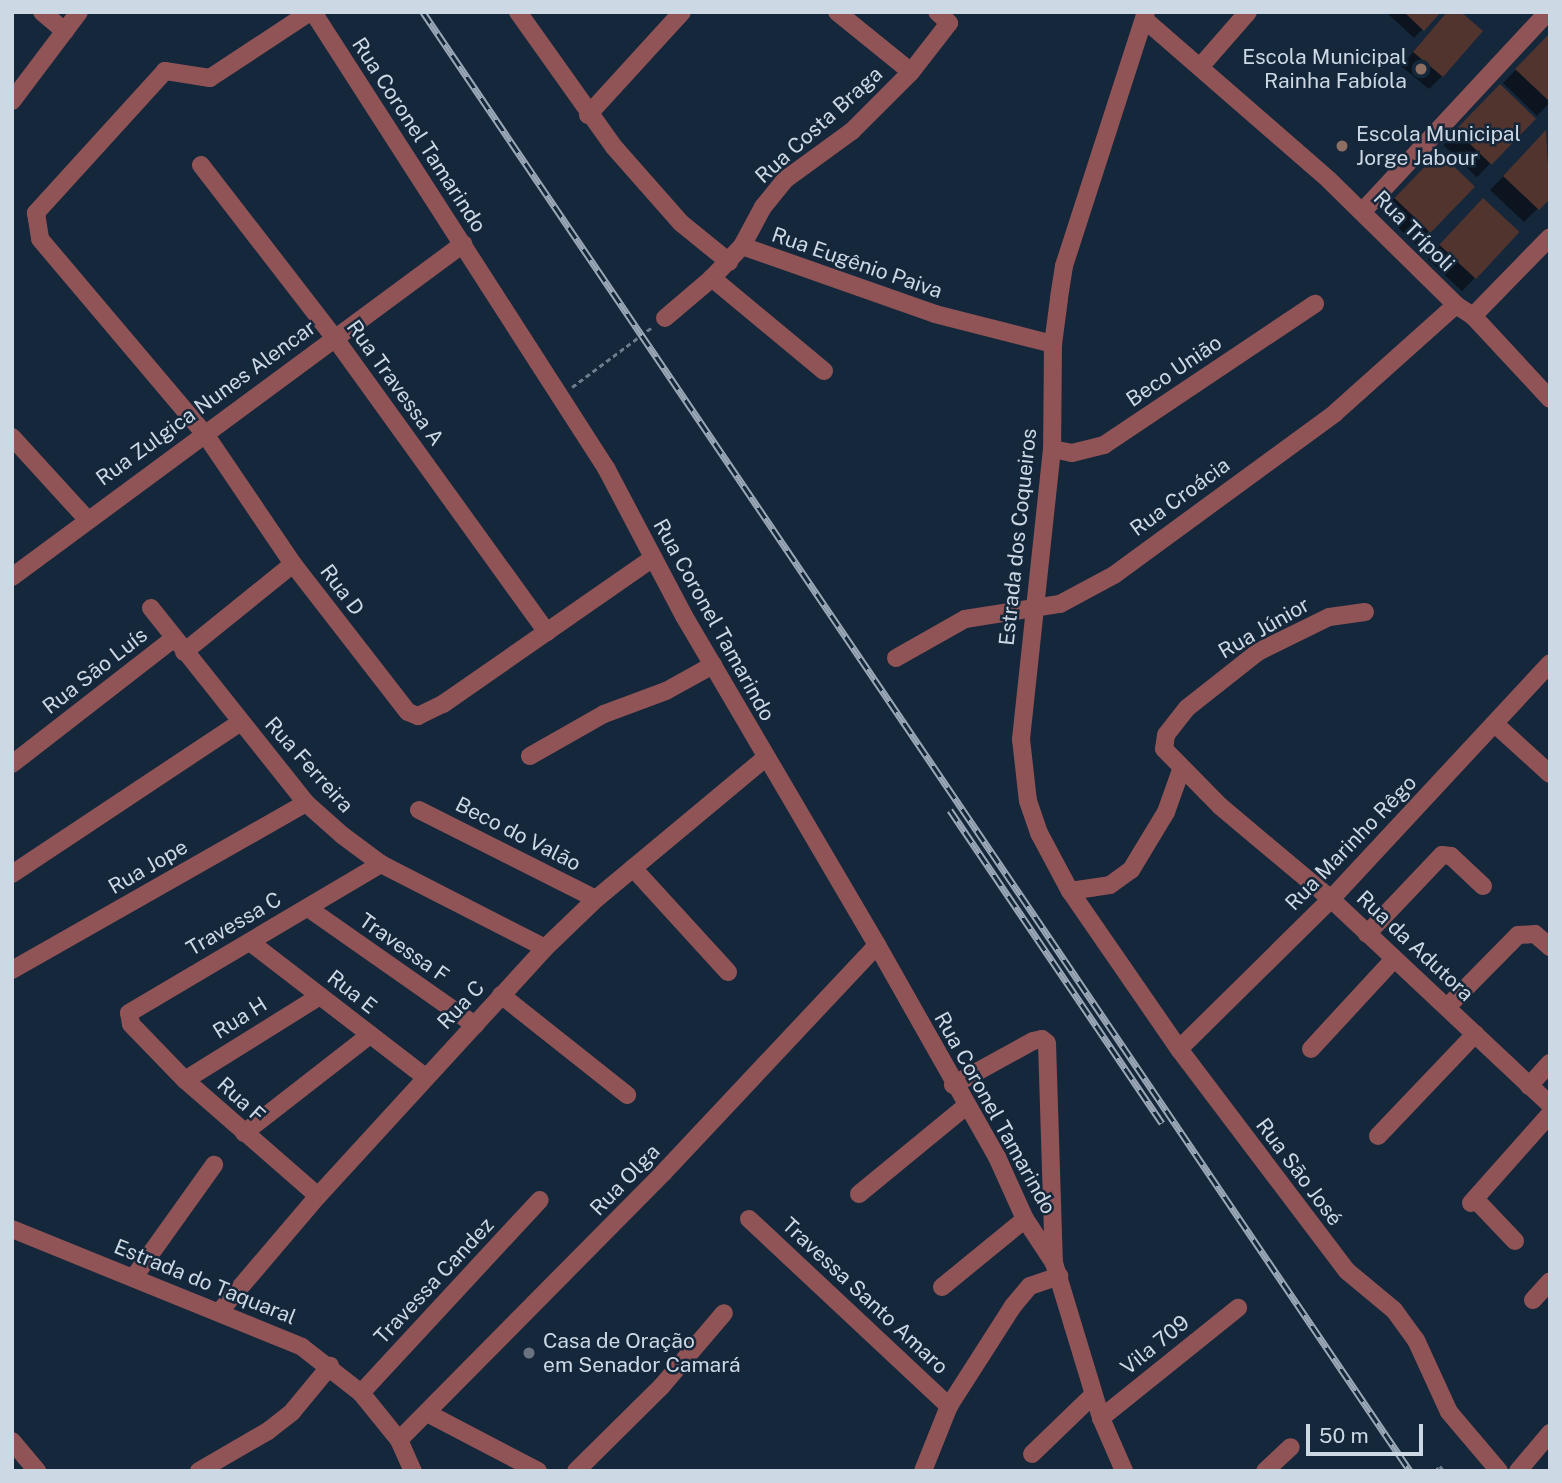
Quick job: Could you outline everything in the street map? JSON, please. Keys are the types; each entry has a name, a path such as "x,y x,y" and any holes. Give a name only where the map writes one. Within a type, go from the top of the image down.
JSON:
{"street":[{"path":"42,12 65,32"},
{"path":"12,101 79,12"},
{"name":"Rua Coronel Tamarindo","path":"312,12 562,395 765,758 877,945 953,1085 998,1157 1025,1219 1057,1270"},
{"name":"Rua D","path":"312,12 210,78 165,71 144,90 36,214 40,239 205,433 293,564 399,703 418,716 443,704 653,558"},
{"path":"518,12 588,115 667,209 729,262"},
{"path":"588,115 682,12"},
{"path":"837,12 911,72"},
{"name":"Rua Costa Braga","path":"742,246 763,207 786,179 852,131 911,72 949,23 937,12"},
{"path":"1200,68 1248,12"},
{"path":"1362,212 1548,12"},
{"name":"Rua Trípoli","path":"1145,16 1362,212 1456,305 1474,316 1550,399"},
{"name":"Estrada dos Coqueiros","path":"1070,891 1038,833 1023,771 1032,606 1052,449 1053,344 1064,266 1145,16"},
{"name":"Rua Travessa A","path":"201,165 334,337 547,632"},
{"path":"1474,316 1550,237"},
{"name":"Rua Zulgica Nunes Alencar","path":"12,576 463,244"},
{"name":"Rua Eugênio Paiva","path":"665,318 712,278 742,246 935,314 1053,344"},
{"path":"712,278 824,371"},
{"name":"Beco União","path":"1052,449 1072,453 1104,445 1315,304"},
{"name":"Rua Croácia","path":"896,658 965,619 1032,606 1060,604 1114,575 1335,413 1456,305"},
{"path":"12,437 87,519"},
{"name":"Rua São Luís","path":"12,764 293,564"},
{"name":"Rua Ferreira","path":"151,608 239,723 306,803 381,864 545,948"},
{"name":"Rua Júnior","path":"1181,770 1164,749 1167,735 1205,691 1258,652 1307,627 1345,612 1366,612"},
{"name":"Rua Marinho Rêgo","path":"1180,1049 1331,899 1550,663"},
{"path":"530,756 604,714 666,691 713,665"},
{"path":"12,874 239,723"},
{"path":"1495,724 1550,774"},
{"name":"Rua C","path":"220,1311 318,1196 545,948 596,899 765,758"},
{"path":"1070,891 1111,885 1131,870 1166,812 1181,770"},
{"name":"Rua da Adutora","path":"1181,770 1331,899 1550,1105"},
{"name":"Rua Jope","path":"12,970 306,803"},
{"name":"Beco do Valão","path":"419,810 596,899"},
{"path":"1367,934 1442,855 1451,856 1483,886"},
{"name":"Travessa C","path":"139,1032 129,1019 134,1007 381,864"},
{"path":"633,868 728,972"},
{"name":"Rua São José","path":"1070,891 1180,1049 1338,1261 1354,1280 1394,1310 1416,1340 1449,1412 1499,1471"},
{"name":"Travessa F","path":"308,908 475,1025"},
{"path":"1447,1007 1518,935 1535,934 1550,947"},
{"name":"Rua E","path":"250,942 425,1077"},
{"name":"Rua Olga","path":"399,1440 429,1414 877,945"},
{"path":"1311,1049 1393,960"},
{"path":"501,995 627,1095"},
{"name":"Rua H","path":"185,1080 320,996"},
{"name":"Rua F","path":"139,1032 185,1080 318,1196"},
{"path":"1378,1136 1475,1034"},
{"path":"244,1133 370,1035"},
{"path":"953,1085 1024,1045 1042,1039 1048,1050 1057,1270 1093,1395 1124,1471"},
{"path":"1529,1086 1550,1063"},
{"path":"859,1194 966,1106"},
{"path":"1515,1241 1473,1201 1550,1115"},
{"path":"134,1277 214,1165"},
{"name":"Travessa Candez","path":"361,1393 540,1200"},
{"name":"Travessa Santo Amaro","path":"749,1219 949,1405"},
{"path":"942,1287 1025,1219"},
{"name":"Estrada do Taquaral","path":"12,1229 279,1334 330,1366 361,1393 399,1440 413,1471"},
{"path":"923,1471 949,1405 1030,1286 1057,1270"},
{"path":"1533,1300 1549,1285"},
{"name":"Vila 709","path":"1101,1418 1238,1308"},
{"path":"576,1471 661,1387 724,1313"},
{"path":"199,1471 268,1431 292,1412 330,1366"},
{"path":"1032,1454 1093,1395"},
{"path":"429,1414 538,1471"},
{"path":"1518,1471 1550,1433"},
{"path":"12,1441 37,1471"},
{"path":"1265,1471 1291,1447"}],"path":[{"path":"562,395 665,318"},
{"path":"1435,1471 1440,1466 1444,1471"}],"building":[{"path":"1404,12 1441,12 1424,31"},
{"path":"1447,12 1461,12 1483,31 1443,77 1413,52"},
{"path":"1550,33 1550,102 1515,69"},
{"path":"1500,84 1536,119 1492,165 1456,130"},
{"path":"1546,130 1550,199 1539,210 1503,176"},
{"path":"1439,152 1475,187 1431,233 1395,198"},
{"path":"1483,198 1520,232 1476,279 1439,245"}],"railway":[{"path":"423,12 1410,1471"},
{"path":"950,810 1162,1123"}],"place":[{"name":"Escola Municipal Rainha Fabíola","path":"1421,69"},
{"name":"Escola Municipal Jorge Jabour","path":"1342,146"},
{"name":"Casa de Oração em Senador Camará","path":"529,1353"}]}
